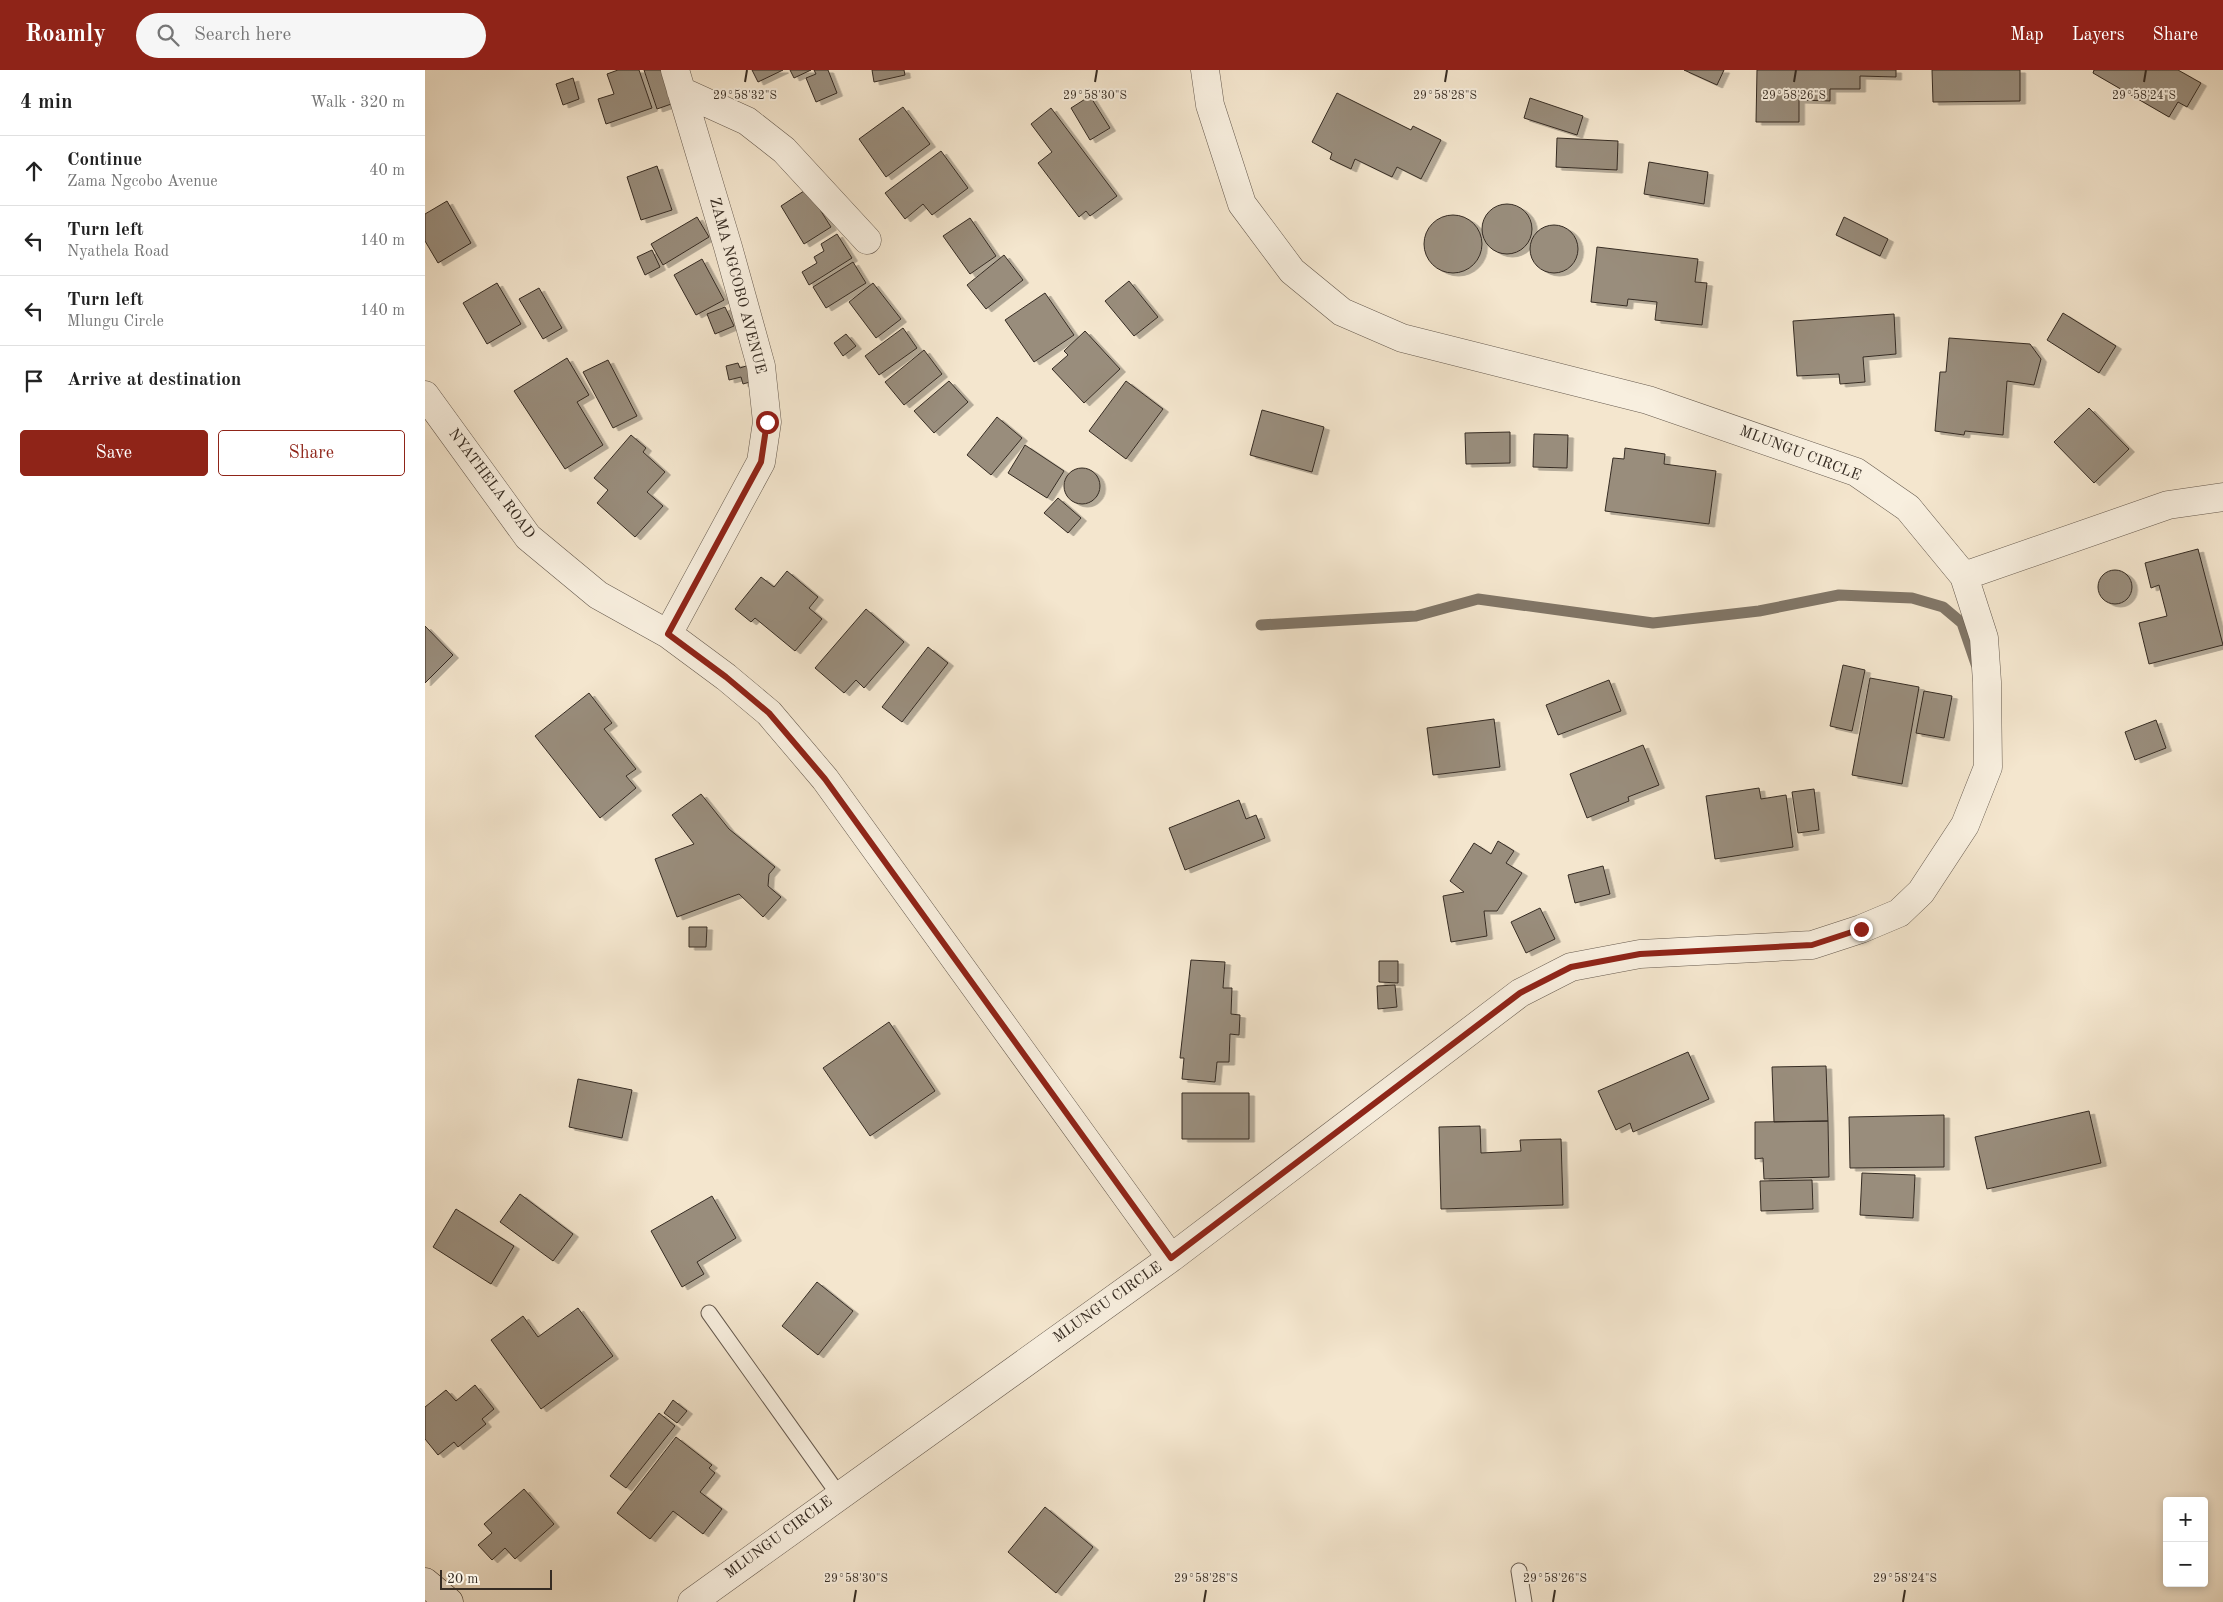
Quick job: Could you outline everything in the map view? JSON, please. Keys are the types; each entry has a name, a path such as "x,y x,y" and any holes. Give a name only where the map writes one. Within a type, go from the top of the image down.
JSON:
{"street":[{"name":"MLUNGU CIRCLE","path":"691,1602 839,1494 1171,1258 1520,993 1571,967 1640,954 1812,945 1861,929 1899,913 1921,892 1965,825 1988,766 1987,682 1984,638 1964,576 1908,508 1856,472 1648,400 1403,338 1342,312 1292,271 1242,204 1210,105 1205,70"},
{"path":"678,81 747,121 784,150 867,240"},
{"name":"ZAMA NGCOBO AVENUE","path":"668,634 761,462 767,422 761,366 678,81"},
{"name":"NYATHELA ROAD","path":"425,395 528,538 598,595 668,634 726,677 769,713 825,779 1171,1258"},
{"path":"1964,576 2168,505 2223,497"},
{"path":"425,1582 449,1602"}],"lane":[{"path":"709,1313 839,1494"},
{"path":"1519,1571 1524,1602"}],"building":[{"path":"618,70 639,70 652,108 606,124 598,99 614,94 607,74"},
{"path":"644,70 666,70 677,102 657,109"},
{"path":"752,70 783,70 758,82"},
{"path":"790,70 811,70 794,78"},
{"path":"814,70 828,70 837,93 816,102 806,78 816,74"},
{"path":"872,70 904,70 905,75 874,82"},
{"path":"1684,70 1724,70 1717,85"},
{"path":"1757,70 1896,70 1896,77 1860,76 1860,89 1830,89 1830,101 1799,100 1799,122 1756,122"},
{"path":"1932,70 2020,70 2020,101 1933,102"},
{"path":"2094,70 2178,70 2201,83 2187,107 2178,102 2169,117 2093,73"},
{"path":"573,78 579,99 563,105 556,84"},
{"path":"1337,93 1411,130 1413,126 1441,140 1421,179 1397,167 1392,177 1355,159 1351,169 1330,159 1332,153 1312,142"},
{"path":"1090,96 1110,128 1090,140 1071,108"},
{"path":"1530,98 1583,116 1577,135 1524,118"},
{"path":"903,107 930,144 886,177 859,139"},
{"path":"1051,108 1117,196 1090,216 1086,211 1079,217 1038,163 1052,152 1031,124"},
{"path":"1557,138 1618,141 1617,170 1556,167"},
{"path":"941,151 968,188 932,215 923,204 905,219 885,193"},
{"path":"1649,162 1708,172 1704,204 1644,194"},
{"path":"657,166 672,210 641,220 627,177"},
{"path":"807,189 831,227 804,244 781,206"},
{"path":"447,201 471,243 438,263 425,241 425,214"},
{"path":"1507,204 1517,206 1525,211 1530,219 1532,229 1530,239 1525,247 1517,252 1507,254 1497,252 1489,247 1484,239 1482,229 1484,219 1489,211 1497,206"},
{"path":"1453,215 1464,217 1477,228 1482,244 1480,255 1469,268 1453,273 1442,271 1429,260 1424,244 1426,233 1437,220"},
{"path":"697,217 709,237 663,265 651,244"},
{"path":"1844,217 1888,239 1880,256 1836,235"},
{"path":"970,218 996,256 970,274 943,236"},
{"path":"1549,225 1559,225 1568,229 1574,235 1578,249 1574,263 1568,269 1559,273 1549,273 1540,269 1534,263 1530,254 1530,244 1534,235 1540,229"},
{"path":"837,234 852,258 809,285 802,272 817,263 814,257 824,251 821,244"},
{"path":"1597,247 1698,259 1695,282 1707,283 1702,325 1655,320 1657,302 1628,299 1627,306 1591,302"},
{"path":"652,250 660,267 645,275 637,257"},
{"path":"1004,255 1023,280 986,309 967,285"},
{"path":"702,259 724,300 696,315 674,275"},
{"path":"853,262 866,283 826,308 813,287"},
{"path":"1129,281 1158,317 1134,336 1105,301"},
{"path":"497,283 521,324 487,344 463,303"},
{"path":"873,283 901,319 876,338 849,302"},
{"path":"539,288 562,328 543,339 519,299"},
{"path":"1045,293 1074,335 1034,362 1005,320"},
{"path":"725,307 734,326 715,334 707,314"},
{"path":"2063,313 2116,346 2099,373 2047,340"},
{"path":"1894,314 1896,354 1863,357 1865,382 1840,384 1839,374 1797,376 1793,321"},
{"path":"903,328 917,348 879,375 865,356"},
{"path":"1085,331 1120,369 1084,403 1052,369 1068,355 1064,351"},
{"path":"846,334 856,346 843,356 834,343"},
{"path":"1949,338 2030,344 2041,359 2034,385 2007,381 2003,435 1965,431 1964,435 1935,431 1940,372 1946,372"},
{"path":"924,350 942,374 904,405 885,382"},
{"path":"567,358 589,395 577,402 603,445 565,469 514,391"},
{"path":"608,360 637,416 613,428 583,372"},
{"path":"738,363 740,368 755,363 760,379 743,384 741,377 729,380 726,366"},
{"path":"949,381 968,402 934,433 914,411"},
{"path":"1126,381 1163,409 1126,459 1089,431"},
{"path":"2089,408 2129,449 2094,483 2054,442"},
{"path":"1262,410 1324,427 1312,472 1250,455"},
{"path":"997,417 1022,438 991,475 967,455"},
{"path":"1510,432 1510,463 1466,464 1465,433"},
{"path":"1534,434 1568,435 1567,468 1533,467"},
{"path":"631,435 646,448 643,452 665,472 647,492 663,506 635,537 597,503 608,490 594,478"},
{"path":"1025,445 1064,471 1047,498 1008,473"},
{"path":"1625,448 1665,454 1664,464 1716,471 1709,524 1605,511 1613,458 1624,459"},
{"path":"1082,468 1089,469 1095,473 1099,479 1099,493 1095,499 1089,503 1082,504 1075,503 1069,499 1065,493 1064,486 1065,479 1069,473 1075,469"},
{"path":"1058,498 1081,518 1068,533 1044,513"},
{"path":"2198,549 2223,645 2149,664 2139,623 2167,616 2159,585 2151,588 2145,563"},
{"path":"2115,570 2122,571 2127,575 2131,580 2131,594 2127,599 2122,603 2115,604 2108,603 2103,599 2099,594 2098,587 2099,580 2103,575 2108,571"},
{"path":"787,571 818,597 809,608 822,619 795,651 755,618 751,622 735,609 761,577 774,587"},
{"path":"866,609 904,642 864,688 856,680 844,693 815,668"},
{"path":"425,626 453,655 425,683"},
{"path":"928,647 948,663 902,722 882,707"},
{"path":"1843,665 1865,670 1852,731 1830,726"},
{"path":"1870,678 1919,687 1902,784 1852,775"},
{"path":"1609,680 1621,711 1558,735 1546,705"},
{"path":"1924,691 1952,696 1944,738 1916,733"},
{"path":"589,693 612,723 604,729 636,769 626,776 636,788 600,818 535,736"},
{"path":"1494,719 1500,767 1433,775 1427,728"},
{"path":"2156,720 2166,748 2135,760 2125,732"},
{"path":"1643,745 1659,785 1628,797 1629,801 1587,818 1570,774"},
{"path":"1759,788 1761,799 1786,795 1793,847 1715,859 1706,796"},
{"path":"1814,789 1819,830 1798,833 1792,792"},
{"path":"701,794 729,829 775,867 769,874 768,886 781,897 763,917 739,894 677,917 655,859 694,844 672,815"},
{"path":"1239,800 1246,819 1256,815 1265,838 1185,870 1169,828"},
{"path":"1498,841 1514,851 1506,863 1522,873 1497,911 1484,911 1487,936 1451,942 1443,896 1464,892 1450,881 1474,843 1491,854"},
{"path":"1603,866 1610,894 1575,903 1568,875"},
{"path":"1540,908 1555,939 1526,953 1511,922"},
{"path":"689,927 707,927 706,947 689,947"},
{"path":"1191,960 1225,962 1223,988 1232,988 1231,1014 1240,1015 1239,1035 1230,1034 1229,1062 1217,1062 1215,1082 1182,1079 1184,1058 1180,1058"},
{"path":"1379,961 1398,961 1398,983 1379,982"},
{"path":"1395,985 1397,1007 1378,1009 1377,986"},
{"path":"889,1022 935,1091 870,1136 823,1068"},
{"path":"1688,1052 1709,1099 1633,1132 1630,1123 1616,1130 1598,1091"},
{"path":"1826,1066 1828,1121 1774,1122 1772,1067"},
{"path":"578,1079 632,1090 622,1138 569,1127"},
{"path":"1182,1093 1249,1093 1249,1139 1182,1139"},
{"path":"2089,1111 2101,1163 1987,1189 1975,1137"},
{"path":"1944,1115 1944,1167 1850,1168 1849,1117"},
{"path":"1828,1121 1829,1177 1764,1179 1763,1158 1755,1159 1755,1122"},
{"path":"1480,1126 1481,1153 1521,1151 1520,1140 1561,1139 1563,1205 1441,1209 1439,1127"},
{"path":"1862,1173 1915,1175 1913,1218 1860,1215"},
{"path":"1812,1180 1813,1209 1761,1211 1760,1181"},
{"path":"520,1194 573,1234 553,1261 500,1222"},
{"path":"712,1196 736,1238 697,1262 704,1274 682,1287 651,1231"},
{"path":"456,1209 514,1246 491,1284 433,1247"},
{"path":"817,1282 853,1311 818,1355 782,1326"},
{"path":"578,1308 613,1356 541,1409 491,1340 523,1316 538,1337"},
{"path":"475,1385 494,1409 482,1419 486,1424 458,1447 454,1442 438,1455 425,1439 425,1407 446,1390 456,1401"},
{"path":"673,1400 687,1411 677,1423 664,1413"},
{"path":"659,1413 675,1426 626,1488 610,1476"},
{"path":"676,1437 712,1465 709,1468 715,1473 700,1492 722,1509 703,1534 673,1511 650,1539 617,1513"},
{"path":"524,1489 554,1524 515,1559 505,1548 492,1560 478,1545 492,1533 484,1524"},
{"path":"1045,1507 1093,1547 1056,1593 1008,1552"}],"waterway":[{"path":"1261,625 1416,616 1478,599 1653,623 1759,611 1839,595 1912,598 1943,607 1962,623 1976,664"}],"route":[{"path":"767,422 761,462 668,634 726,677 769,713 825,779 1171,1258 1520,993 1571,967 1640,954 1812,945 1861,929"}]}
